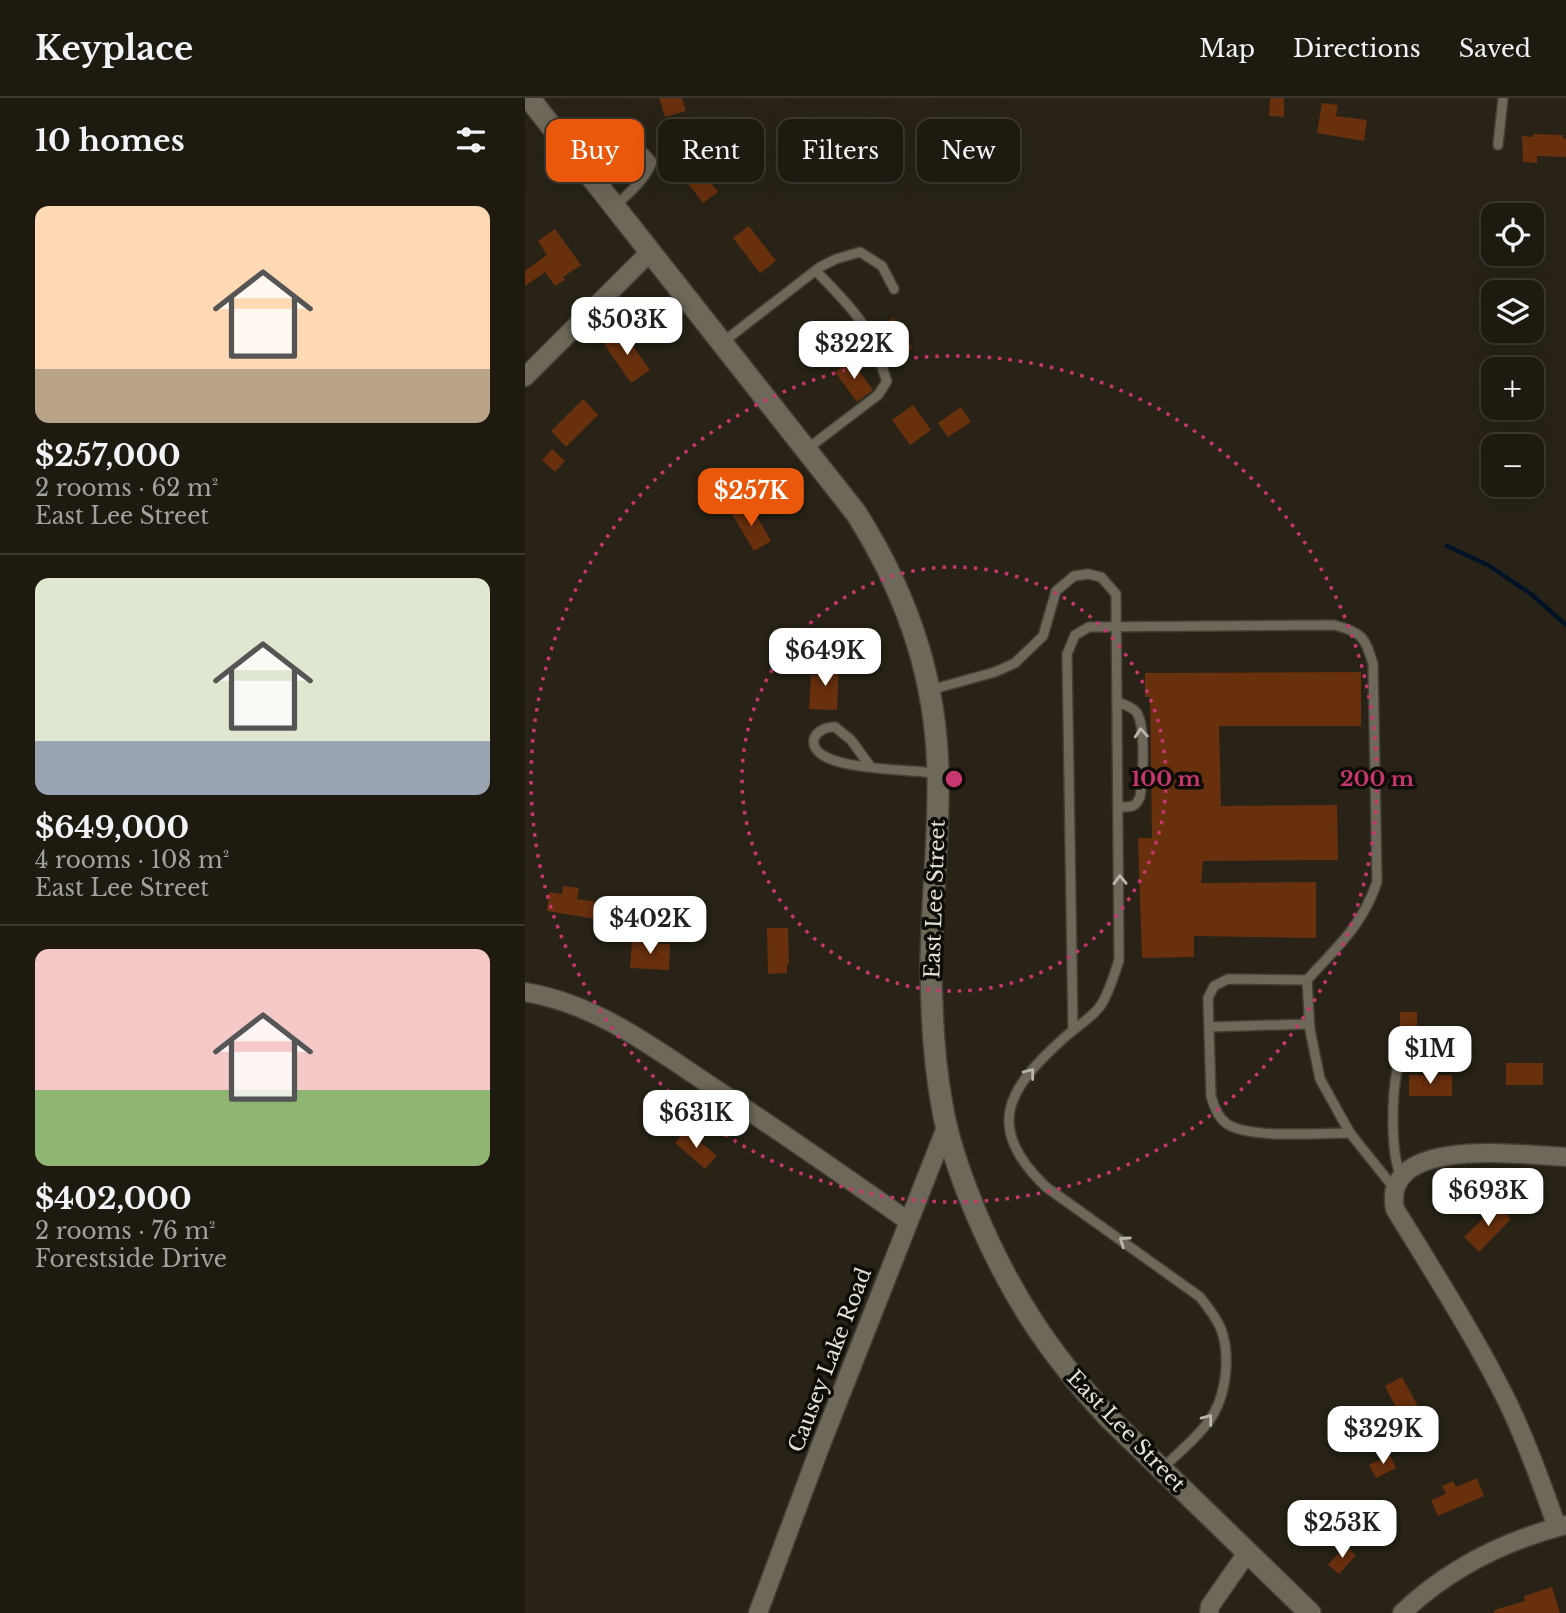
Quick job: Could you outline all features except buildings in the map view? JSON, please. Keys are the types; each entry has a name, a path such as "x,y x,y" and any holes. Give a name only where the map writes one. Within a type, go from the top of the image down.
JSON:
{"street":[{"name":"East Lee Street","path":"529,98 546,119"},
{"name":"East Lee Street","path":"596,182 856,513 891,573 912,621 930,690 937,740 932,1001 942,1106 958,1168 994,1256 1019,1302 1080,1386 1161,1469 1310,1613"},
{"path":"525,377 651,251"},
{"path":"525,992 574,1004 621,1026 808,1150 908,1221"},
{"name":"Causey Lake Road","path":"758,1613 820,1447 947,1125"},
{"path":"1402,1613 1429,1590 1481,1555 1529,1534 1561,1526 1508,1403 1464,1322 1395,1209 1399,1179 1417,1164 1436,1158 1474,1154 1566,1157"},
{"path":"1209,1613 1210,1606 1247,1553"}],"lane":[{"path":"1498,145 1503,98"},
{"path":"644,151 652,162 644,177"},
{"path":"615,206 640,182"},
{"path":"723,342 816,271 836,259 860,252 881,266 894,289"},
{"path":"807,449 877,395 887,381 877,349 857,314 816,271"},
{"path":"930,690 995,672 1015,663 1043,636 1056,592 1074,576 1088,574 1101,577 1116,594 1119,960 1112,983 1100,1006 1028,1072 1013,1099 1009,1120 1013,1147 1026,1168 1046,1187 1200,1297 1222,1331 1226,1374 1214,1413 1161,1469"},
{"path":"1073,1030 1067,654 1075,635 1089,627 1334,625 1354,629 1366,640 1373,664 1377,882 1370,904 1357,926 1307,980 1309,1024 1321,1079 1350,1133 1399,1179"},
{"path":"1118,702 1134,709 1138,715 1142,738 1140,797 1137,806 1119,807"},
{"path":"870,766 851,740 835,727 820,729 815,734 814,741 821,755 839,762 870,766 938,773"},
{"path":"1307,980 1228,979 1214,986 1208,998 1212,1097 1215,1111 1225,1123 1241,1131 1350,1133"},
{"path":"1209,1027 1309,1024"},
{"path":"1399,1179 1394,1145 1397,1070 1400,1063 1409,1058 1438,1058"}],"waterway":[{"path":"1447,546 1488,565 1531,594 1566,625"}]}
